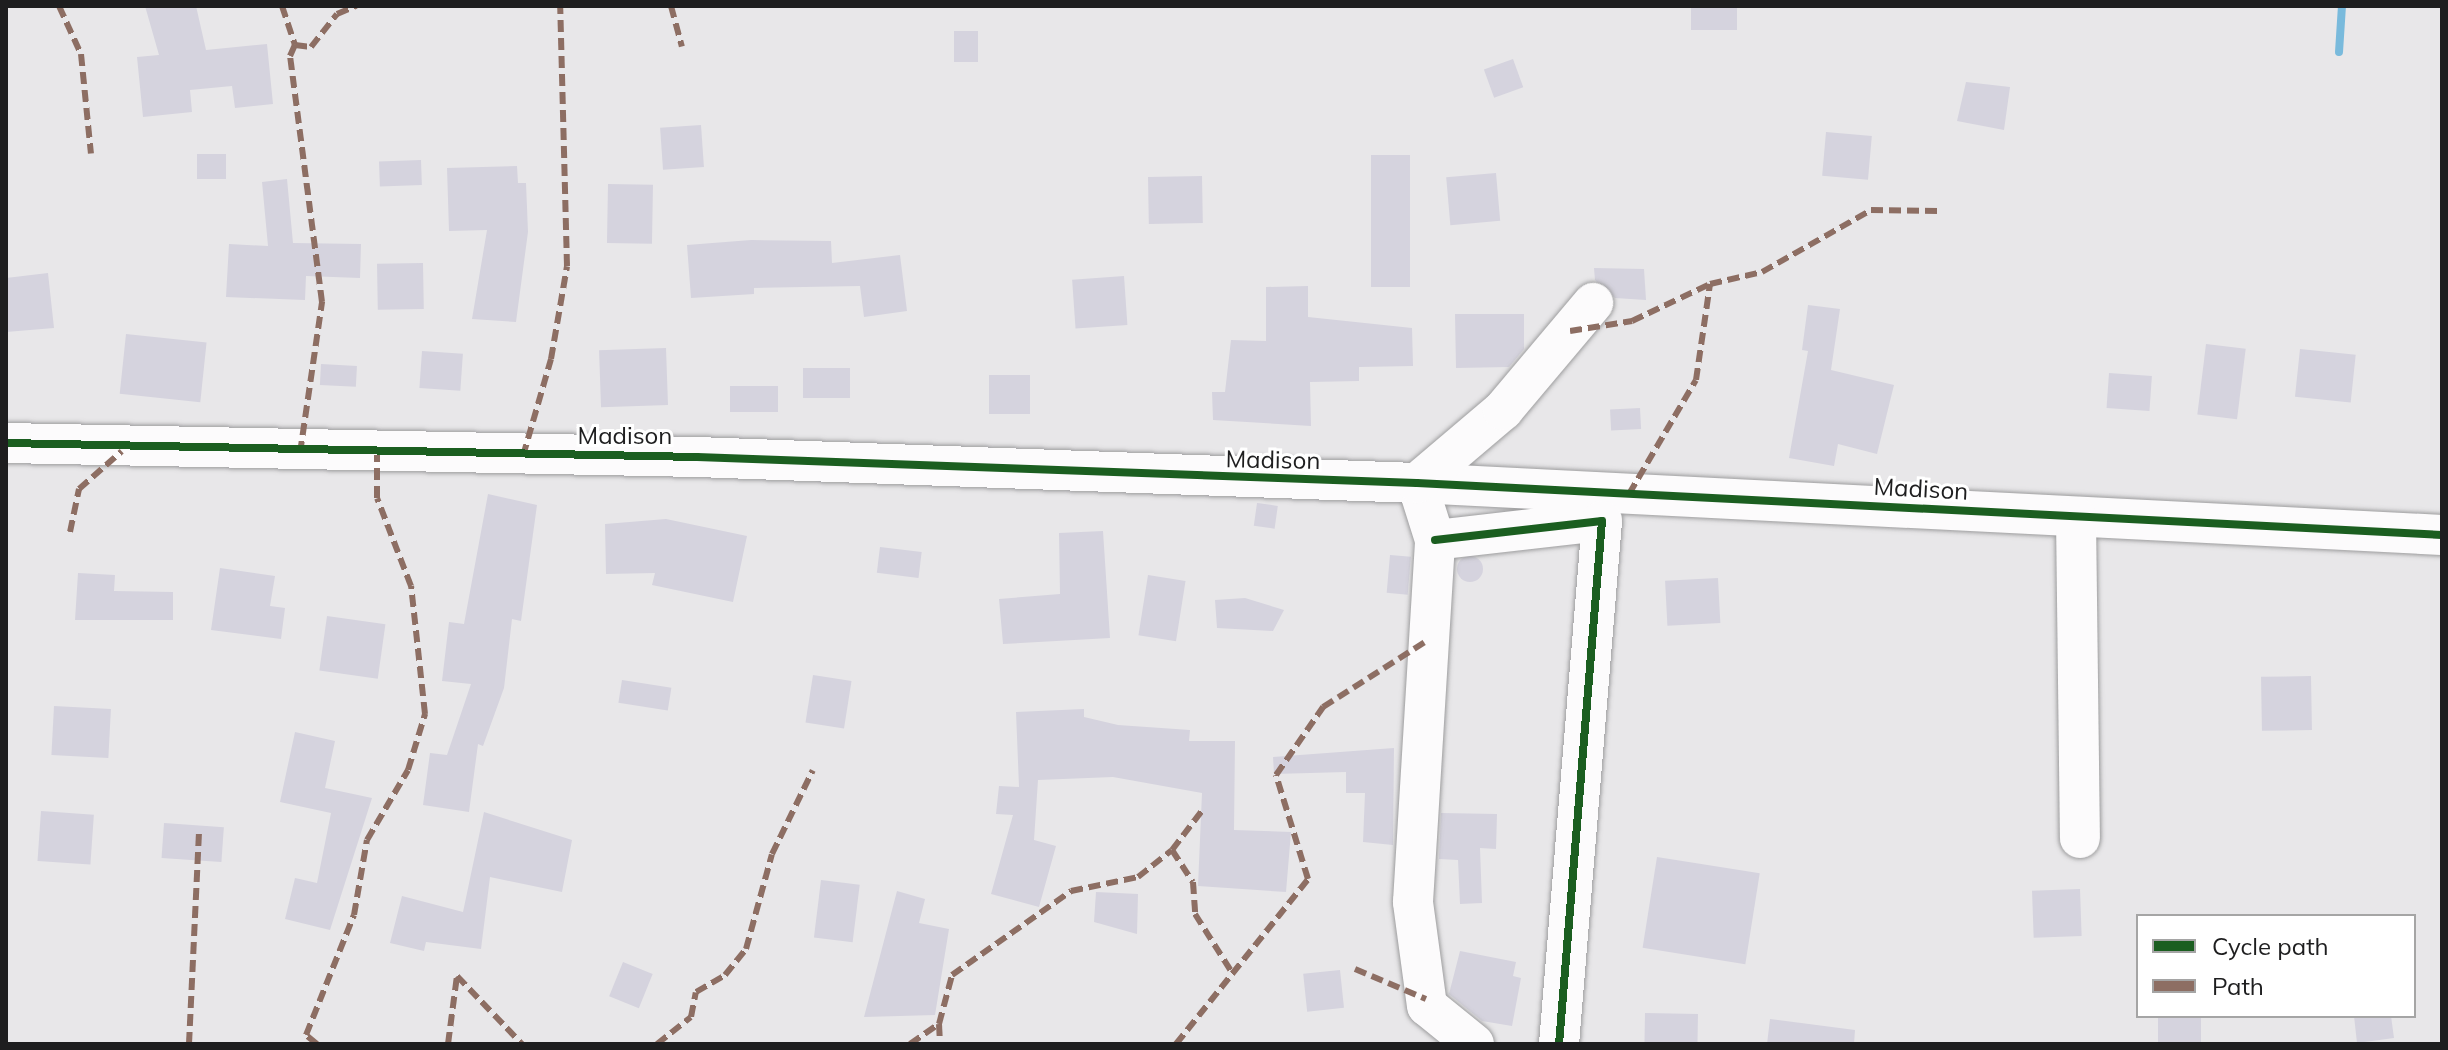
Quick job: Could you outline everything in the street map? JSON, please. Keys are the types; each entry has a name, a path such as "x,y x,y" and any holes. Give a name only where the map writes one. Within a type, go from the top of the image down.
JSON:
{"street":[{"path":"1474,1044 1427,1006 1413,902 1435,540 1417,483 1503,410 1593,303"},
{"name":"Madison","path":"6,443 697,457 1417,483 2442,535"},
{"path":"2076,517 2080,838"},
{"path":"1435,540 1602,521 1559,1044"}],"building":[{"path":"145,6 196,6 206,50 267,44 273,104 235,108 232,86 190,90 192,112 143,117 137,57 159,55"},
{"path":"1691,6 1737,6 1737,30 1691,30"},
{"path":"954,31 978,31 978,62 954,62"},
{"path":"1513,59 1523,87 1494,98 1484,70"},
{"path":"1966,82 2010,87 2004,130 1957,121"},
{"path":"701,125 704,167 663,170 660,128"},
{"path":"1826,132 1872,136 1868,180 1822,176"},
{"path":"197,154 226,154 226,179 197,179"},
{"path":"1371,155 1410,155 1410,287 1371,287"},
{"path":"421,160 422,185 380,186 379,161"},
{"path":"517,166 518,183 526,183 528,232 516,322 472,319 487,230 449,231 447,168"},
{"path":"1496,173 1500,221 1450,225 1446,177"},
{"path":"1202,176 1203,223 1149,224 1148,177"},
{"path":"287,179 293,243 361,244 360,278 306,276 305,300 226,297 229,244 268,246 262,182"},
{"path":"608,184 653,185 652,244 607,243"},
{"path":"751,240 831,241 832,263 900,255 907,311 864,317 860,286 754,288 754,294 691,298 687,245"},
{"path":"423,263 424,309 378,310 377,264"},
{"path":"1594,268 1644,269 1646,300 1615,298 1595,280"},
{"path":"48,273 54,328 6,332 6,278"},
{"path":"1124,276 1127,325 1076,329 1072,280"},
{"path":"1308,286 1308,317 1412,328 1413,366 1359,367 1359,381 1310,382 1311,426 1213,420 1212,392 1225,392 1231,340 1266,341 1266,287"},
{"path":"1808,305 1840,309 1831,370 1894,385 1877,454 1838,444 1834,466 1789,458 1808,351 1802,350"},
{"path":"1455,314 1524,314 1524,349 1509,367 1456,368"},
{"path":"126,334 207,342 200,402 120,394"},
{"path":"2206,344 2246,349 2237,419 2197,414"},
{"path":"666,348 668,405 601,407 599,350"},
{"path":"2300,349 2356,355 2351,403 2295,397"},
{"path":"422,351 463,354 460,391 419,388"},
{"path":"321,364 357,366 356,387 320,385"},
{"path":"803,368 850,368 850,398 803,398"},
{"path":"2109,373 2152,376 2149,411 2107,408"},
{"path":"989,375 1030,375 1030,414 989,414"},
{"path":"730,386 778,386 778,412 730,412"},
{"path":"1640,408 1641,429 1611,431 1610,410"},
{"path":"488,494 537,505 521,621 512,619 504,688 483,746 478,744 469,812 423,805 430,753 447,755 471,684 442,681 449,622 464,624"},
{"path":"1257,503 1278,506 1275,529 1254,526"},
{"path":"666,519 747,536 733,602 652,585 655,573 606,574 605,524"},
{"path":"1103,531 1110,638 1003,644 999,599 1060,594 1059,533"},
{"path":"880,547 922,552 919,578 877,573"},
{"path":"1390,555 1411,557 1408,595 1387,593"},
{"path":"1470,556 1479,560 1483,569 1479,578 1470,582 1461,578 1457,569 1461,560"},
{"path":"220,568 275,576 270,606 285,608 281,639 211,630"},
{"path":"78,573 115,575 114,591 173,592 173,620 75,620"},
{"path":"1148,575 1186,581 1176,641 1138,635"},
{"path":"1718,578 1720,623 1667,626 1665,581"},
{"path":"1245,598 1284,610 1273,631 1217,628 1215,600"},
{"path":"327,616 385,624 378,679 319,670"},
{"path":"813,675 852,681 844,729 805,722"},
{"path":"2311,676 2312,730 2262,731 2261,677"},
{"path":"622,680 671,688 668,711 618,703"},
{"path":"54,706 111,709 108,758 51,755"},
{"path":"1084,709 1084,717 1118,725 1190,730 1189,741 1235,741 1234,830 1291,832 1286,892 1198,886 1202,793 1113,777 1038,780 1034,840 1056,846 1039,907 991,894 1013,815 996,814 999,786 1019,787 1016,712"},
{"path":"295,732 335,741 325,788 372,798 330,930 285,919 295,878 317,883 331,813 280,802"},
{"path":"1394,748 1393,845 1363,842 1365,793 1346,793 1346,772 1274,774 1273,757"},
{"path":"41,811 94,815 90,865 38,861"},
{"path":"484,812 572,840 562,892 490,877 481,949 426,942 424,951 390,943 402,896 463,912"},
{"path":"1441,813 1497,814 1496,849 1480,848 1482,903 1460,904 1458,860 1439,859"},
{"path":"164,823 224,827 221,862 162,858"},
{"path":"1657,857 1760,873 1745,964 1643,948"},
{"path":"821,880 860,885 853,942 814,938"},
{"path":"2080,889 2082,936 2034,938 2032,891"},
{"path":"897,891 925,899 919,923 949,929 935,1015 864,1017"},
{"path":"1096,892 1138,894 1137,934 1094,922"},
{"path":"1460,951 1516,962 1513,976 1521,978 1512,1026 1482,1021 1449,994"},
{"path":"623,962 653,974 639,1008 609,996"},
{"path":"1340,970 1344,1008 1307,1012 1303,974"},
{"path":"1645,1013 1698,1014 1697,1044 1644,1044"},
{"path":"2158,1018 2201,1018 2201,1042 2158,1042"},
{"path":"2354,1018 2391,1018 2394,1038 2357,1043"},
{"path":"1770,1019 1855,1030 1854,1044 1767,1044"}],"waterway":[{"path":"2339,52 2342,6"}],"marked path":[{"path":"59,6 81,54 91,154"},
{"path":"282,6 295,45"},
{"path":"300,453 322,302 290,56 295,45 311,47 337,14 356,6"},
{"path":"523,456 551,359 567,266 560,6"},
{"path":"671,6 682,47"},
{"path":"1570,331 1632,321 1710,284 1762,272 1871,210 1938,211"},
{"path":"1629,494 1696,380 1710,284"},
{"path":"70,532 79,489 122,451"},
{"path":"317,1044 306,1035 354,915 367,840 408,770 425,714 411,586 377,498 377,455"},
{"path":"1176,1044 1308,879 1276,775 1323,707 1428,640"},
{"path":"657,1044 691,1017 696,992 725,975 746,949 772,854 813,770"},
{"path":"910,1044 939,1024 952,975 1071,891 1138,877 1172,850 1204,808"},
{"path":"189,1044 199,831"},
{"path":"1172,850 1193,882 1195,914 1231,971"},
{"path":"1355,969 1426,999"},
{"path":"457,976 522,1044"},
{"path":"448,1044 457,976"},
{"path":"939,1024 940,1044"}],"cycle path":[{"path":"6,443 697,457 1417,483 2442,535"},
{"path":"1435,540 1602,521 1559,1044"}]}
